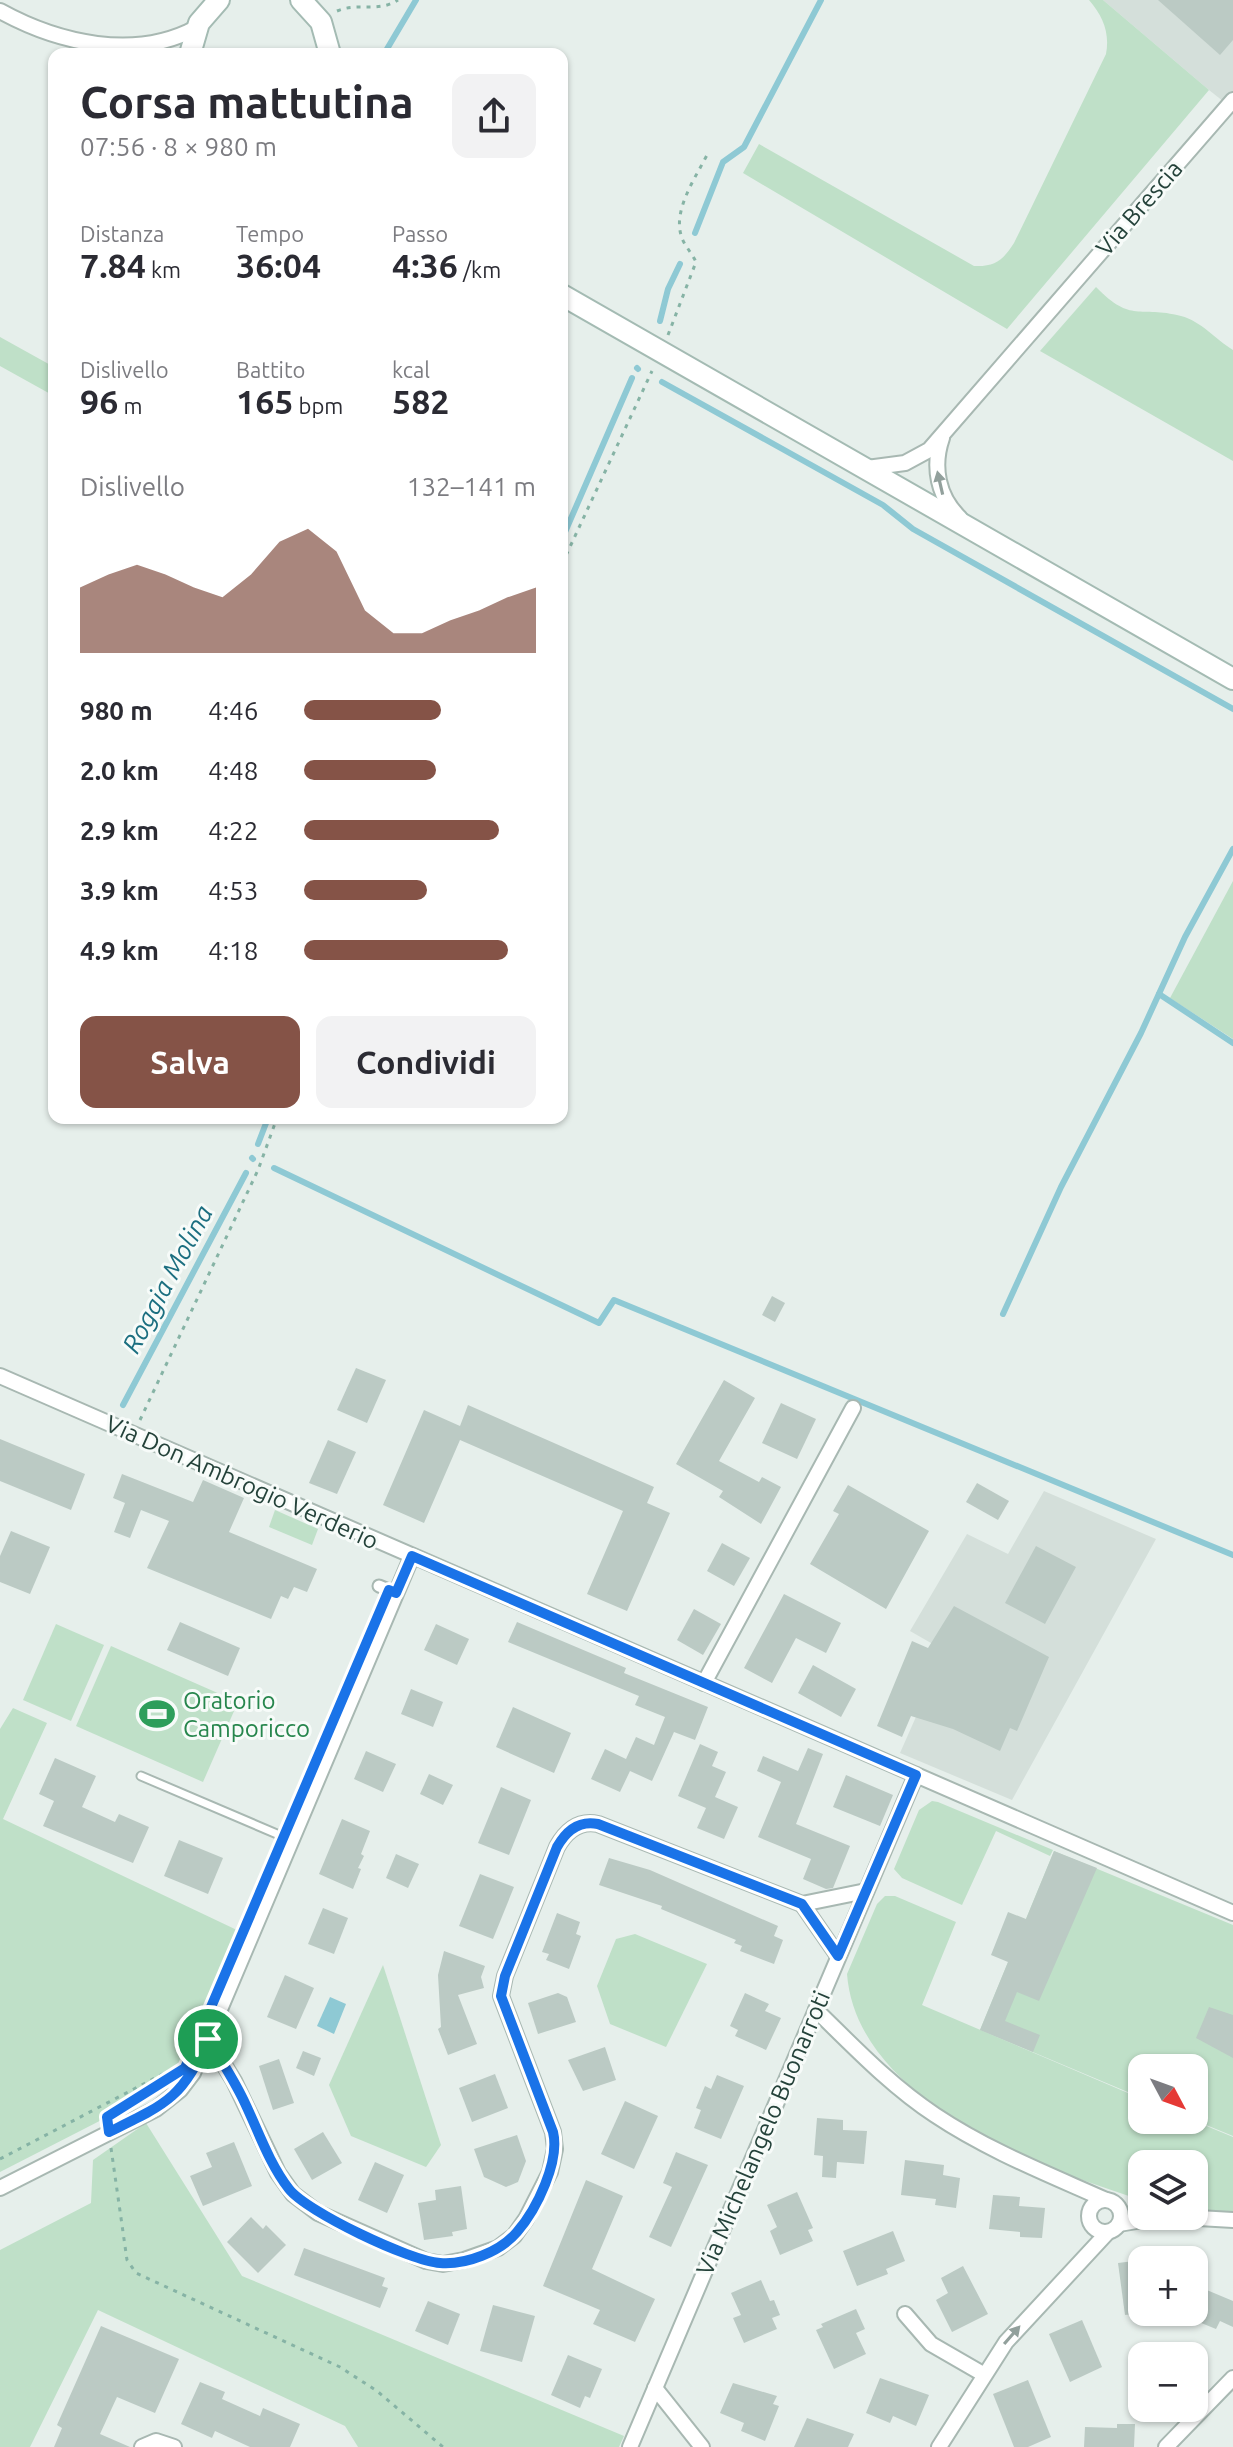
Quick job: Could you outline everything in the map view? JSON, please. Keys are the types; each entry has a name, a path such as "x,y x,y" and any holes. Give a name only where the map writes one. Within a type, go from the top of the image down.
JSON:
{"main road":[{"path":"301,0 319,19 329,48"},
{"path":"191,48 196,28 215,2"},
{"path":"568,298 1233,679"}],"street":[{"path":"0,11 34,28 92,48"},
{"path":"75,40 136,46 167,41 196,28"},
{"name":"Via Brescia","path":"867,467 905,463 929,450 1233,100"},
{"path":"944,434 938,449 939,480 952,511 966,524"},
{"name":"Via Don Ambrogio Verderio","path":"0,1376 1233,1913"},
{"path":"704,1683 853,1408"},
{"path":"0,2188 156,2109 180,2090 193,2073 412,1556"},
{"path":"379,1586 396,1593"},
{"name":"Via Michelangelo Buonarroti","path":"630,2447 916,1775"},
{"path":"208,2039 238,2088 278,2173 302,2203 420,2259 443,2264 464,2260 498,2248 518,2232 552,2165 555,2149 553,2132 501,1996 505,1976 562,1838 580,1824 598,1824 802,1904 866,1891"},
{"path":"802,1904 838,1956"},
{"path":"816,2010 881,2073 935,2115 1075,2193 1099,2231 1128,2225"},
{"path":"1057,2181 1128,2208"},
{"path":"1067,2276 1086,2248 1093,2206 1111,2203"},
{"path":"939,2447 1006,2342 1114,2228 1121,2214 1111,2203"},
{"path":"1208,2219 1233,2220"},
{"path":"905,2314 931,2344 983,2374"},
{"path":"1173,2444 1233,2378"},
{"path":"655,2388 702,2447"},
{"path":"142,2447 156,2441 174,2447"}],"lane":[{"path":"141,1776 291,1840"}],"path":[{"path":"319,19 346,8 374,9 398,0"},
{"path":"133,1434 258,1170 275,1124"},
{"path":"0,2159 173,2066 185,2068 133,2100"},
{"path":"109,2132 126,2254 136,2273 340,2367 377,2391 443,2447"}],"shaded area":[{"path":"1103,0 1233,0 1233,109 1209,90"},
{"path":"1044,1491 1156,1539 1012,1800 900,1753 945,1651 910,1631 967,1534 1008,1554"}],"green space":[{"path":"1089,0 1103,0 1209,90 1007,329 743,173 759,144 974,266 993,264 1014,243 1106,54 1104,25"},
{"path":"1096,287 1128,310 1188,318 1233,350 1233,461 1040,351"},
{"path":"0,337 48,364 48,393 0,366"},
{"path":"1233,881 1233,1039 1170,998"},
{"path":"275,1510 318,1529 312,1545 269,1527"},
{"path":"56,1624 104,1645 71,1721 23,1700"},
{"name":"Oratorio Camporicco","path":"111,1646 238,1702 203,1782 76,1726"},
{"path":"13,1708 47,1723 3,1819 239,1931 185,2057 162,2089 0,2172 0,1729"},
{"path":"932,1801 1053,1850 1050,1856 996,1831 962,1905 902,1878 894,1869 919,1810"},
{"path":"1054,1851 1233,1925 1233,2136 1208,2126 1208,2054 1128,2054 1128,2092 980,2030"},
{"path":"885,1896 895,1896 956,1922 922,2005 1128,2093 1128,2134 1208,2134 1208,2127 1233,2137 1233,2215 1208,2212 1208,2150 1128,2150 1128,2195 1006,2148 960,2123 918,2093 883,2058 858,2019 847,1974 877,1904"},
{"path":"635,1934 707,1964 666,2047 610,2024 597,1986 616,1939"},
{"path":"383,1965 441,2145 426,2167 351,2136 329,2085"},
{"path":"146,2123 242,2276 624,2436 619,2447 358,2447 345,2426 98,2310 30,2447 0,2447 0,2250 91,2203 93,2160"}],"water":[{"path":"330,1997 346,2004 334,2034 317,2026"}],"building":[{"path":"1158,0 1233,0 1233,40 1220,55"},
{"path":"772,1296 785,1303 775,1322 762,1315"},
{"path":"356,1368 386,1380 367,1423 337,1410"},
{"path":"724,1380 755,1398 719,1461 759,1482 762,1477 781,1487 761,1524 719,1497 723,1491 676,1464"},
{"path":"781,1403 816,1419 797,1459 762,1443"},
{"path":"468,1405 654,1487 647,1503 670,1513 627,1611 587,1594 623,1511 460,1440 424,1523 383,1505 424,1410 460,1426"},
{"path":"0,1439 85,1474 71,1510 0,1481"},
{"path":"328,1440 356,1452 337,1494 309,1483"},
{"path":"122,1474 193,1502 203,1480 244,1498 229,1532 317,1569 307,1592 294,1587 288,1599 281,1596 271,1619 147,1568 169,1521 141,1510 130,1538 114,1532 125,1503 113,1498"},
{"path":"977,1483 1009,1501 998,1520 966,1502"},
{"path":"848,1485 929,1531 886,1609 810,1564 839,1514 833,1511"},
{"path":"11,1531 50,1547 30,1594 0,1582 0,1556"},
{"path":"722,1543 750,1558 734,1586 707,1571"},
{"path":"1036,1546 1076,1567 1045,1624 1005,1603"},
{"path":"784,1594 841,1623 826,1653 796,1638 772,1683 744,1668"},
{"path":"954,1606 1049,1657 1017,1731 1010,1728 1000,1751 953,1729 911,1716 902,1737 877,1726 912,1641 928,1648"},
{"path":"694,1609 721,1624 703,1655 677,1640"},
{"path":"180,1622 240,1648 228,1676 167,1650"},
{"path":"517,1622 626,1668 624,1673 708,1707 695,1740 674,1732 652,1781 630,1771 620,1792 591,1779 605,1749 626,1759 636,1737 654,1745 665,1717 635,1705 639,1696 508,1642"},
{"path":"436,1624 469,1639 457,1665 424,1650"},
{"path":"813,1665 856,1689 841,1717 798,1693"},
{"path":"411,1689 443,1702 433,1727 401,1714"},
{"path":"513,1707 571,1733 554,1773 496,1747"},
{"path":"700,1744 718,1752 712,1766 726,1772 715,1797 738,1807 724,1839 697,1828 706,1808 678,1796"},
{"path":"808,1748 823,1754 796,1824 850,1846 833,1888 826,1889 803,1879 811,1859 758,1837 781,1782 757,1771 763,1756 798,1771"},
{"path":"366,1751 396,1764 383,1792 354,1779"},
{"path":"55,1758 96,1776 82,1807 115,1822 119,1814 149,1827 133,1863 43,1826 54,1801 39,1794"},
{"path":"429,1774 453,1785 443,1805 420,1794"},
{"path":"846,1775 893,1795 880,1826 833,1807"},
{"path":"501,1787 531,1800 509,1855 478,1843"},
{"path":"342,1819 370,1831 353,1889 319,1874"},
{"path":"179,1840 223,1858 208,1894 164,1876"},
{"path":"1054,1851 1097,1868 1039,2001 1017,1992 1005,2021 1040,2035 1033,2052 980,2030 1008,1962 991,1955 1008,1912 1026,1919"},
{"path":"396,1854 419,1864 408,1888 386,1878"},
{"path":"609,1858 650,1870 778,1926 774,1936 783,1940 774,1964 740,1951 742,1946 734,1943 736,1940 661,1909 662,1906 599,1885"},
{"path":"480,1874 514,1887 493,1939 459,1926"},
{"path":"323,1908 348,1918 334,1954 308,1944"},
{"path":"557,1913 580,1922 576,1934 581,1936 569,1969 546,1960 549,1954 542,1952"},
{"path":"444,1951 485,1966 481,1977 484,1988 458,1995 477,2044 448,2055 438,2029 441,2027 438,1975"},
{"path":"285,1975 314,1988 296,2029 267,2017"},
{"path":"558,1993 567,1997 576,2022 538,2034 528,2003"},
{"path":"745,1993 769,2004 765,2011 781,2018 766,2050 735,2036 738,2030 730,2026"},
{"path":"1209,2007 1233,2015 1233,2058 1196,2038"},
{"path":"605,2047 616,2080 583,2091 568,2060"},
{"path":"303,2051 321,2058 314,2076 296,2068"},
{"path":"279,2059 294,2103 273,2110 259,2066"},
{"path":"495,2074 508,2108 472,2122 459,2088"},
{"path":"717,2075 744,2086 721,2139 694,2128 701,2110 696,2108 705,2086 711,2089"},
{"path":"625,2101 658,2116 634,2169 601,2154"},
{"path":"817,2118 843,2120 843,2130 867,2131 864,2164 837,2162 836,2178 822,2177 823,2156 814,2155"},
{"path":"323,2132 342,2163 312,2180 294,2149"},
{"path":"517,2135 526,2161 518,2182 506,2187 484,2177 474,2149"},
{"path":"234,2142 252,2186 203,2206 190,2176 212,2167 206,2153"},
{"path":"676,2152 708,2165 671,2247 649,2237 672,2187 663,2183"},
{"path":"905,2160 944,2165 943,2175 960,2178 956,2208 935,2205 936,2199 901,2195"},
{"path":"375,2162 404,2175 387,2213 358,2200"},
{"path":"586,2180 623,2196 592,2269 655,2299 635,2342 593,2324 600,2310 543,2286"},
{"path":"461,2186 467,2229 452,2232 453,2236 424,2240 418,2203 436,2200 435,2190"},
{"path":"797,2192 813,2228 808,2230 813,2241 780,2255 770,2231 777,2227 767,2205"},
{"path":"993,2195 1020,2197 1019,2206 1045,2208 1042,2238 1020,2237 1020,2232 989,2229"},
{"path":"251,2217 263,2229 266,2225 286,2245 258,2273 227,2242"},
{"path":"893,2231 905,2261 886,2269 888,2274 857,2286 843,2251"},
{"path":"304,2248 385,2278 382,2286 388,2288 380,2308 294,2275"},
{"path":"1128,2262 1128,2315 1125,2315 1118,2263"},
{"path":"963,2266 988,2314 952,2332 936,2300 948,2293 941,2278"},
{"path":"761,2280 780,2315 772,2318 777,2329 744,2343 733,2318 741,2315 731,2293"},
{"path":"1208,2291 1233,2301 1233,2327 1220,2321 1216,2329 1208,2326"},
{"path":"428,2301 460,2314 448,2345 415,2331"},
{"path":"493,2305 535,2316 522,2362 480,2351"},
{"path":"856,2309 865,2329 856,2333 866,2354 834,2369 816,2330 823,2327 821,2324"},
{"path":"1082,2320 1102,2367 1070,2382 1049,2334"},
{"path":"101,2326 179,2359 155,2413 117,2397 100,2434 130,2447 54,2447 62,2428 57,2425"},
{"path":"568,2355 602,2369 590,2398 585,2396 580,2408 551,2395"},
{"path":"880,2378 929,2395 916,2426 893,2416 890,2423 866,2413"},
{"path":"1028,2380 1051,2437 1028,2447 1014,2447 993,2394"},
{"path":"200,2382 225,2392 222,2399 260,2416 263,2408 300,2424 290,2447 250,2447 215,2431 212,2438 181,2424"},
{"path":"733,2383 777,2396 773,2404 779,2406 765,2441 741,2431 744,2423 720,2413"},
{"path":"807,2418 854,2434 848,2447 794,2447"},
{"path":"1117,2424 1135,2424 1134,2447 1084,2447 1085,2427 1117,2428"}],"waterway":[{"path":"388,48 416,0"},
{"name":"Roggia Molina","path":"695,233 723,162 744,147 821,0"},
{"name":"Roggia Molina","path":"660,321 668,289 680,264"},
{"name":"Roggia Molina","path":"568,525 632,378"},
{"path":"662,382 883,505 913,529 1233,709"},
{"path":"1003,1314 1061,1187 1141,1033 1185,937 1233,849"},
{"path":"1159,994 1233,1043"},
{"name":"Roggia Molina","path":"258,1144 266,1124"},
{"path":"274,1168 599,1323 614,1300 1233,1555"},
{"name":"Roggia Molina","path":"123,1405 246,1173"}],"place":[{"name":"Oratorio Camporicco","path":"157,1714"}],"route":[{"path":"412,1556 916,1775 838,1956 802,1904 598,1824 580,1824 562,1838 505,1976 501,1996 503,2008 553,2132 554,2157 550,2172 518,2232 487,2253 443,2264 426,2261 302,2203 278,2173 234,2081 208,2039 193,2073 180,2090 156,2109 109,2132 107,2117 185,2068 389,1590 396,1593 412,1556"}]}
